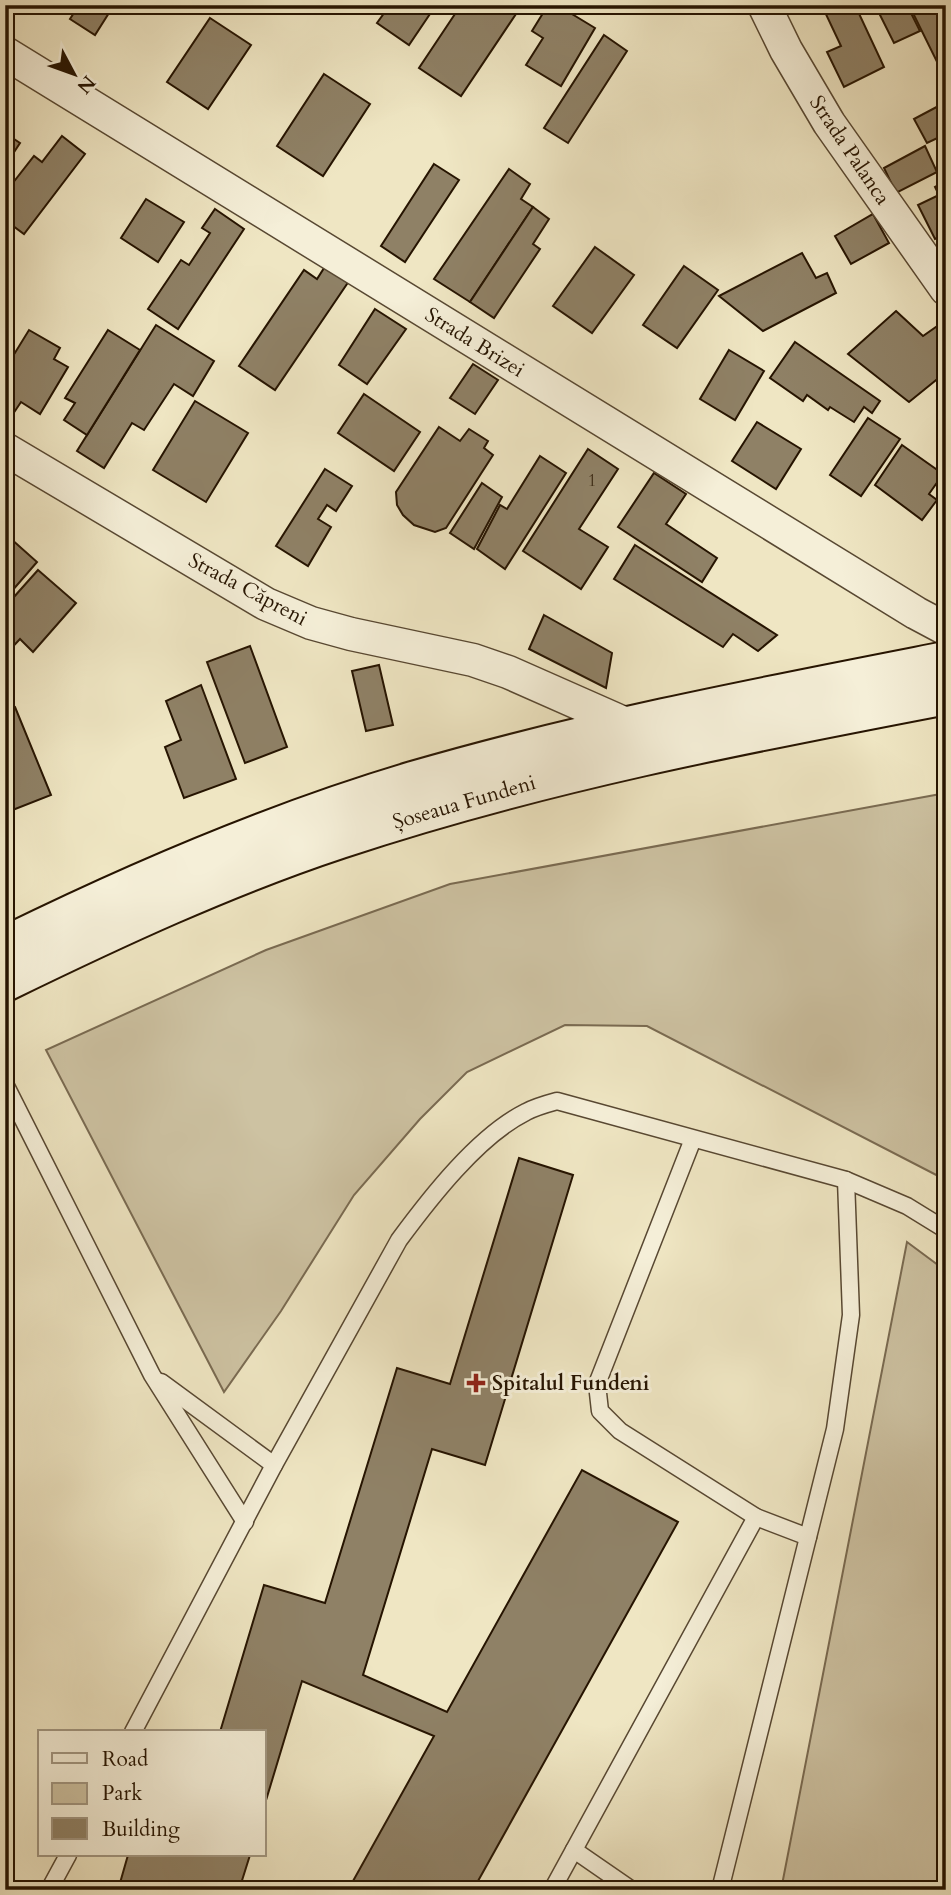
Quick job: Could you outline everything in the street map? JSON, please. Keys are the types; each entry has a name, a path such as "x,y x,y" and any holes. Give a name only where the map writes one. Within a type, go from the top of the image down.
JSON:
{"main road":[{"name":"Șoseaua Fundeni","path":"5,946 141,882 323,810 513,753 628,725 946,661"},
{"name":"Șoseaua Fundeni","path":"5,982 124,926 241,876 338,839 432,810 636,757 946,695"}],"street":[{"name":"Strada Palanca","path":"764,5 786,50 829,123 946,289"},
{"name":"Strada Brizei","path":"5,53 946,629"},
{"name":"Strada Căpreni","path":"5,449 266,604 311,623 351,634 473,660 517,676 628,725"}],"lane":[{"path":"5,1084 152,1375 245,1522"},
{"path":"134,1730 399,1240 422,1209 486,1139 525,1112 556,1101 846,1180 907,1206 946,1230"},
{"path":"693,1139 597,1384 600,1411 620,1431 755,1517 808,1537"},
{"path":"720,1890 835,1429 851,1315 846,1180"},
{"path":"152,1375 275,1465"},
{"path":"552,1890 755,1517"},
{"path":"574,1850 632,1890"},
{"path":"49,1890 67,1856"}],"green space":[{"path":"946,793 946,1180 647,1026 565,1025 467,1072 420,1119 354,1195 281,1311 224,1392 46,1050 266,950 450,884"},
{"path":"907,1242 946,1271 946,1890 781,1890"}],"building":[{"path":"79,5 114,5 95,35 70,19"},
{"path":"390,5 436,5 409,45 377,23"},
{"path":"461,5 522,5 461,96 419,68"},
{"path":"548,5 557,5 595,28 561,86 526,65 543,38 532,31"},
{"path":"828,5 855,5 884,67 844,87 827,52 841,46 823,8"},
{"path":"875,5 907,5 920,31 894,43"},
{"path":"909,5 944,5 946,70 942,72"},
{"path":"210,18 251,45 208,109 167,82"},
{"path":"604,35 627,51 568,143 544,128"},
{"path":"324,74 370,104 323,176 277,146"},
{"path":"946,102 946,134 927,143 914,119"},
{"path":"5,133 20,143 5,166"},
{"path":"62,136 85,154 24,234 5,220 5,193 34,156 42,162"},
{"path":"925,146 937,172 896,193 884,168"},
{"path":"434,164 459,180 405,262 381,246"},
{"path":"509,169 530,184 521,199 533,207 470,302 434,279"},
{"path":"946,181 946,234 935,239 918,205 939,195 935,187"},
{"path":"146,199 184,222 158,262 121,238"},
{"path":"533,207 549,219 533,244 540,249 494,318 470,302"},
{"path":"215,209 244,229 178,329 148,309 181,260 189,265 210,233 202,228"},
{"path":"873,214 889,243 851,264 835,236"},
{"path":"595,247 634,275 592,333 553,306"},
{"path":"802,253 816,278 827,273 836,293 763,331 719,296"},
{"path":"326,265 349,281 275,390 239,366 304,270 317,279"},
{"path":"684,266 718,290 677,348 643,325"},
{"path":"375,309 406,329 367,384 339,365"},
{"path":"896,311 923,336 946,320 946,372 909,402 848,354"},
{"path":"156,325 214,361 193,396 174,384 144,430 132,423 104,468 77,451"},
{"path":"29,330 60,348 54,359 68,367 40,414 21,402 13,414 5,409 5,369"},
{"path":"108,330 140,350 87,435 64,420 75,403 65,398"},
{"path":"795,342 880,401 872,413 864,407 854,422 830,407 828,410 807,395 803,401 770,378"},
{"path":"729,350 764,371 735,420 700,399"},
{"path":"473,364 498,380 475,414 450,398"},
{"path":"364,394 420,432 394,471 338,433"},
{"path":"195,401 248,433 206,502 153,470"},
{"path":"868,418 900,439 861,496 830,475"},
{"path":"757,422 801,449 776,489 732,461"},
{"path":"439,427 460,441 469,429 488,441 484,448 493,455 446,528 435,532 414,525 403,515 397,505 396,492"},
{"path":"902,445 943,474 929,494 937,500 922,520 875,485"},
{"path":"588,449 618,469 579,529 608,547 581,589 523,551"},
{"path":"540,456 566,473 505,569 477,549 500,505 507,509"},
{"path":"325,469 352,486 336,511 327,505 318,519 331,527 308,566 276,546"},
{"path":"654,473 686,494 666,524 717,558 702,582 618,527"},
{"path":"482,483 502,497 474,549 450,533"},
{"path":"10,538 37,562 5,599 5,540"},
{"path":"635,545 777,635 758,651 733,634 723,647 614,579"},
{"path":"38,570 76,603 33,652 20,639 5,655 5,607"},
{"path":"544,615 612,653 606,688 529,649"},
{"path":"250,646 287,747 245,763 207,662"},
{"path":"379,665 393,725 366,731 352,671"},
{"path":"201,685 236,779 184,798 165,747 181,740 166,701"},
{"path":"5,700 15,707 51,795 5,813"},
{"path":"519,1158 573,1175 485,1465 432,1449 363,1675 447,1712 582,1470 678,1522 473,1890 348,1890 434,1736 302,1681 266,1800 266,1730 221,1730 264,1585 325,1603 397,1368 450,1384"},
{"path":"128,1856 250,1856 239,1890 118,1890"}],"place":[{"name":"Spitalul Fundeni","path":"476,1383"}]}
